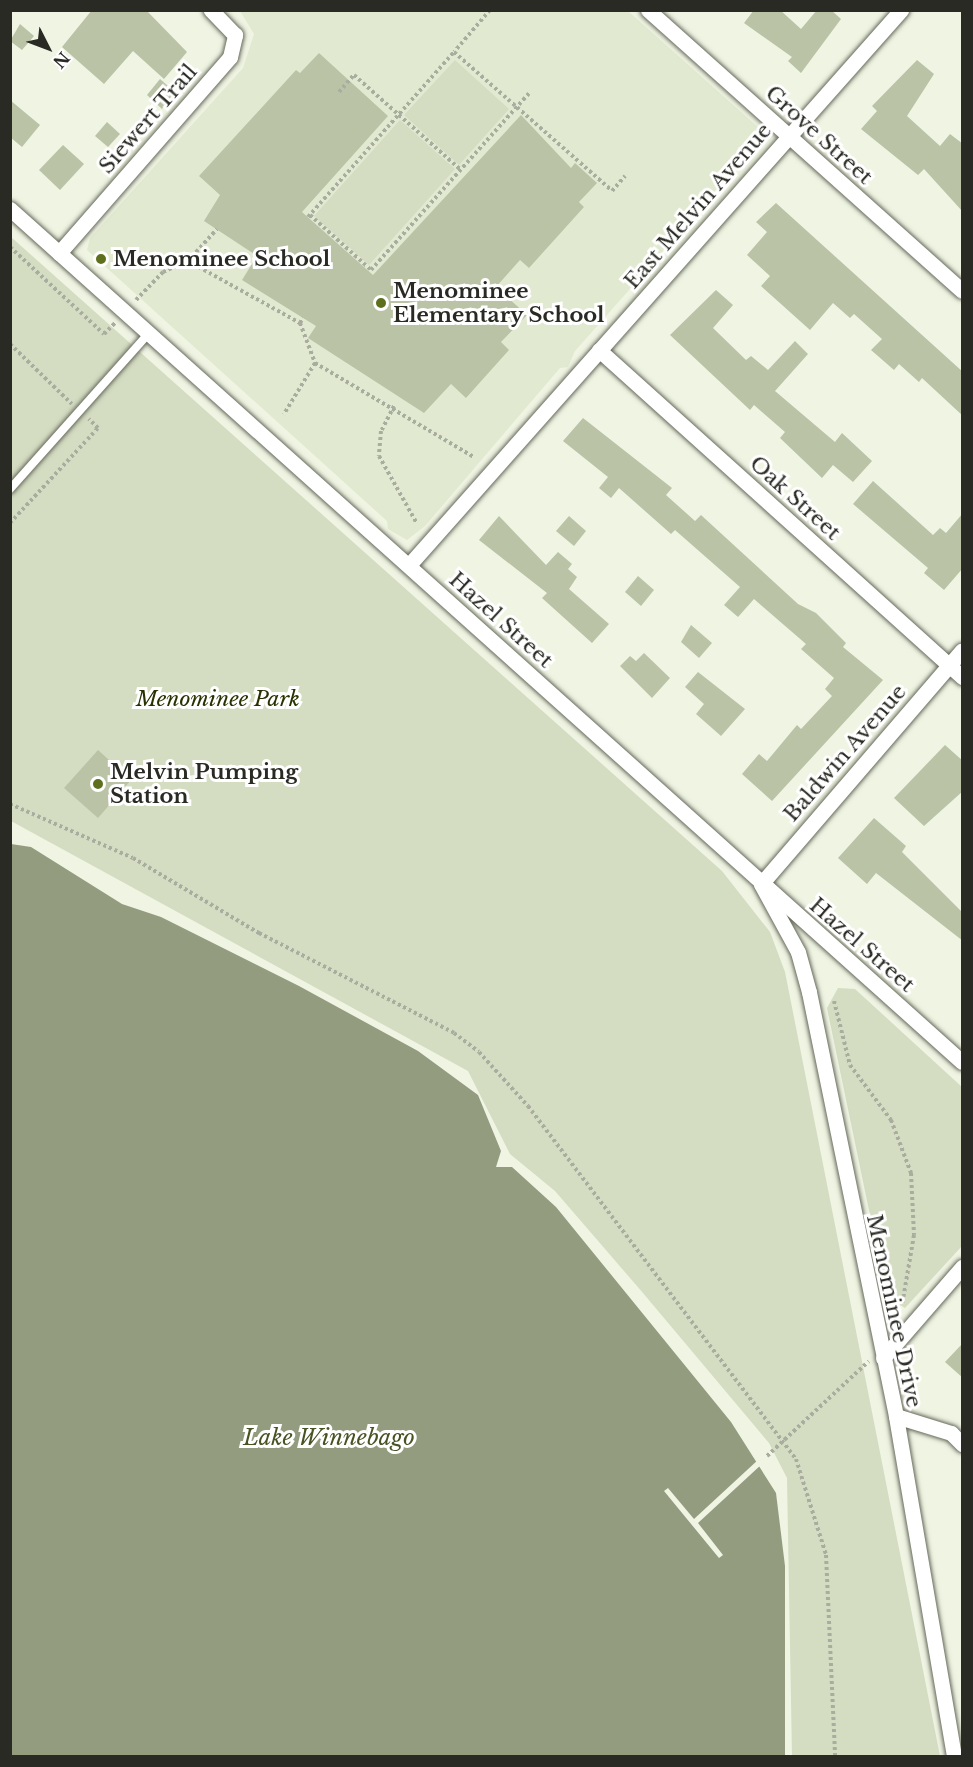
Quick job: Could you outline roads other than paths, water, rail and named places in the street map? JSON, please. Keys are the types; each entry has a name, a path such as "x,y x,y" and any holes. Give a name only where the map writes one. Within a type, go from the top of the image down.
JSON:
{"street":[{"name":"Siewert Trail","path":"59,253 235,49 235,35 211,10"},
{"name":"Grove Street","path":"648,10 963,291"},
{"name":"East Melvin Avenue","path":"409,565 901,10"},
{"name":"Hazel Street","path":"10,209 409,565 761,884 963,1062"},
{"name":"Oak Street","path":"599,350 963,677"},
{"name":"Baldwin Avenue","path":"761,884 963,650"},
{"name":"Menominee Drive","path":"761,884 783,918 804,972 896,1416 954,1756"},
{"path":"882,1355 963,1267"},
{"path":"896,1416 951,1433 963,1444"}],"lane":[{"path":"10,489 149,333"}],"water":[{"name":"Lake Winnebago","path":"11,844 31,847 122,904 161,917 299,986 418,1051 478,1095 501,1151 496,1167 512,1167 556,1207 731,1422 776,1493 785,1566 785,1756 11,1756"}],"place":[{"name":"Menominee School","path":"101,259"},
{"name":"Menominee Elementary School","path":"381,303"},
{"name":"Melvin Pumping Station","path":"98,784"}],"park label":[{"name":"Menominee Park","path":"218,699"}]}
